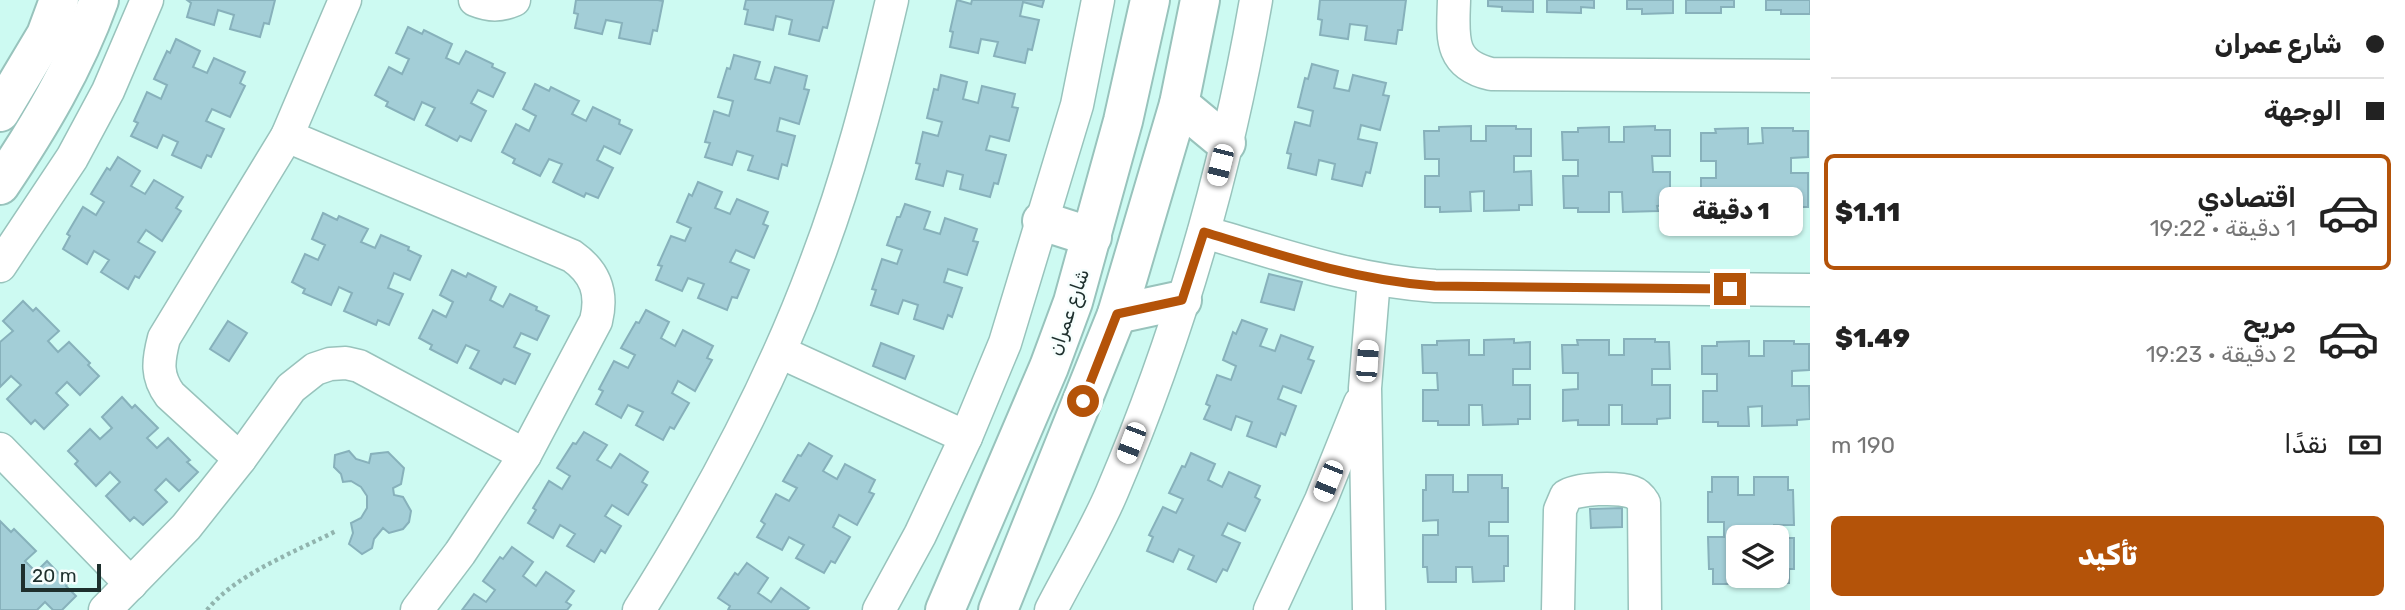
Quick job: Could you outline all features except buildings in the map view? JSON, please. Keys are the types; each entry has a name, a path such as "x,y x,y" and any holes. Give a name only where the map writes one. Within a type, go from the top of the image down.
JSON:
{"street":[{"path":"0,112 46,35 59,0"},
{"path":"0,185 44,117 68,71 99,0"},
{"path":"0,266 72,158 108,91 147,0"},
{"path":"240,459 170,396 162,384 158,370 159,356 164,338 287,135 345,0"},
{"path":"475,0 491,5 503,5 514,0"},
{"path":"639,610 676,551 724,464 780,352 816,265 850,161 892,0"},
{"path":"879,610 920,535 966,437 1004,343 1077,105 1098,0"},
{"name":"شارع عمران","path":"945,610 1049,366 1073,302 1123,121 1150,0"},
{"path":"998,610 1117,314 1179,104 1200,0"},
{"path":"1051,610 1111,494 1162,365 1204,232 1256,0"},
{"path":"1454,0 1454,45 1468,66 1491,74 1810,76"},
{"path":"1179,104 1226,143"},
{"path":"287,135 572,256 594,277 599,291 600,306 596,321 525,455 460,554 417,610"},
{"path":"1042,221 1092,237"},
{"path":"1204,232 1333,270 1374,279 1435,286 1810,290"},
{"path":"1369,610 1365,388 1374,279"},
{"path":"1117,314 1182,300"},
{"path":"780,352 966,437"},
{"path":"105,610 186,527 240,459 291,388 315,369 330,364 359,366 525,455"},
{"path":"1270,610 1321,500 1365,388"},
{"path":"0,449 131,584"},
{"path":"1558,610 1560,510 1566,496 1580,490 1633,492 1644,503 1645,610"},
{"path":"981,522 1025,541"}],"path":[{"path":"207,610 214,601 247,577 336,531"}],"route":[{"path":"1083,401 1117,314 1182,300 1204,232 1333,270 1394,283 1435,286 1730,289"}]}
